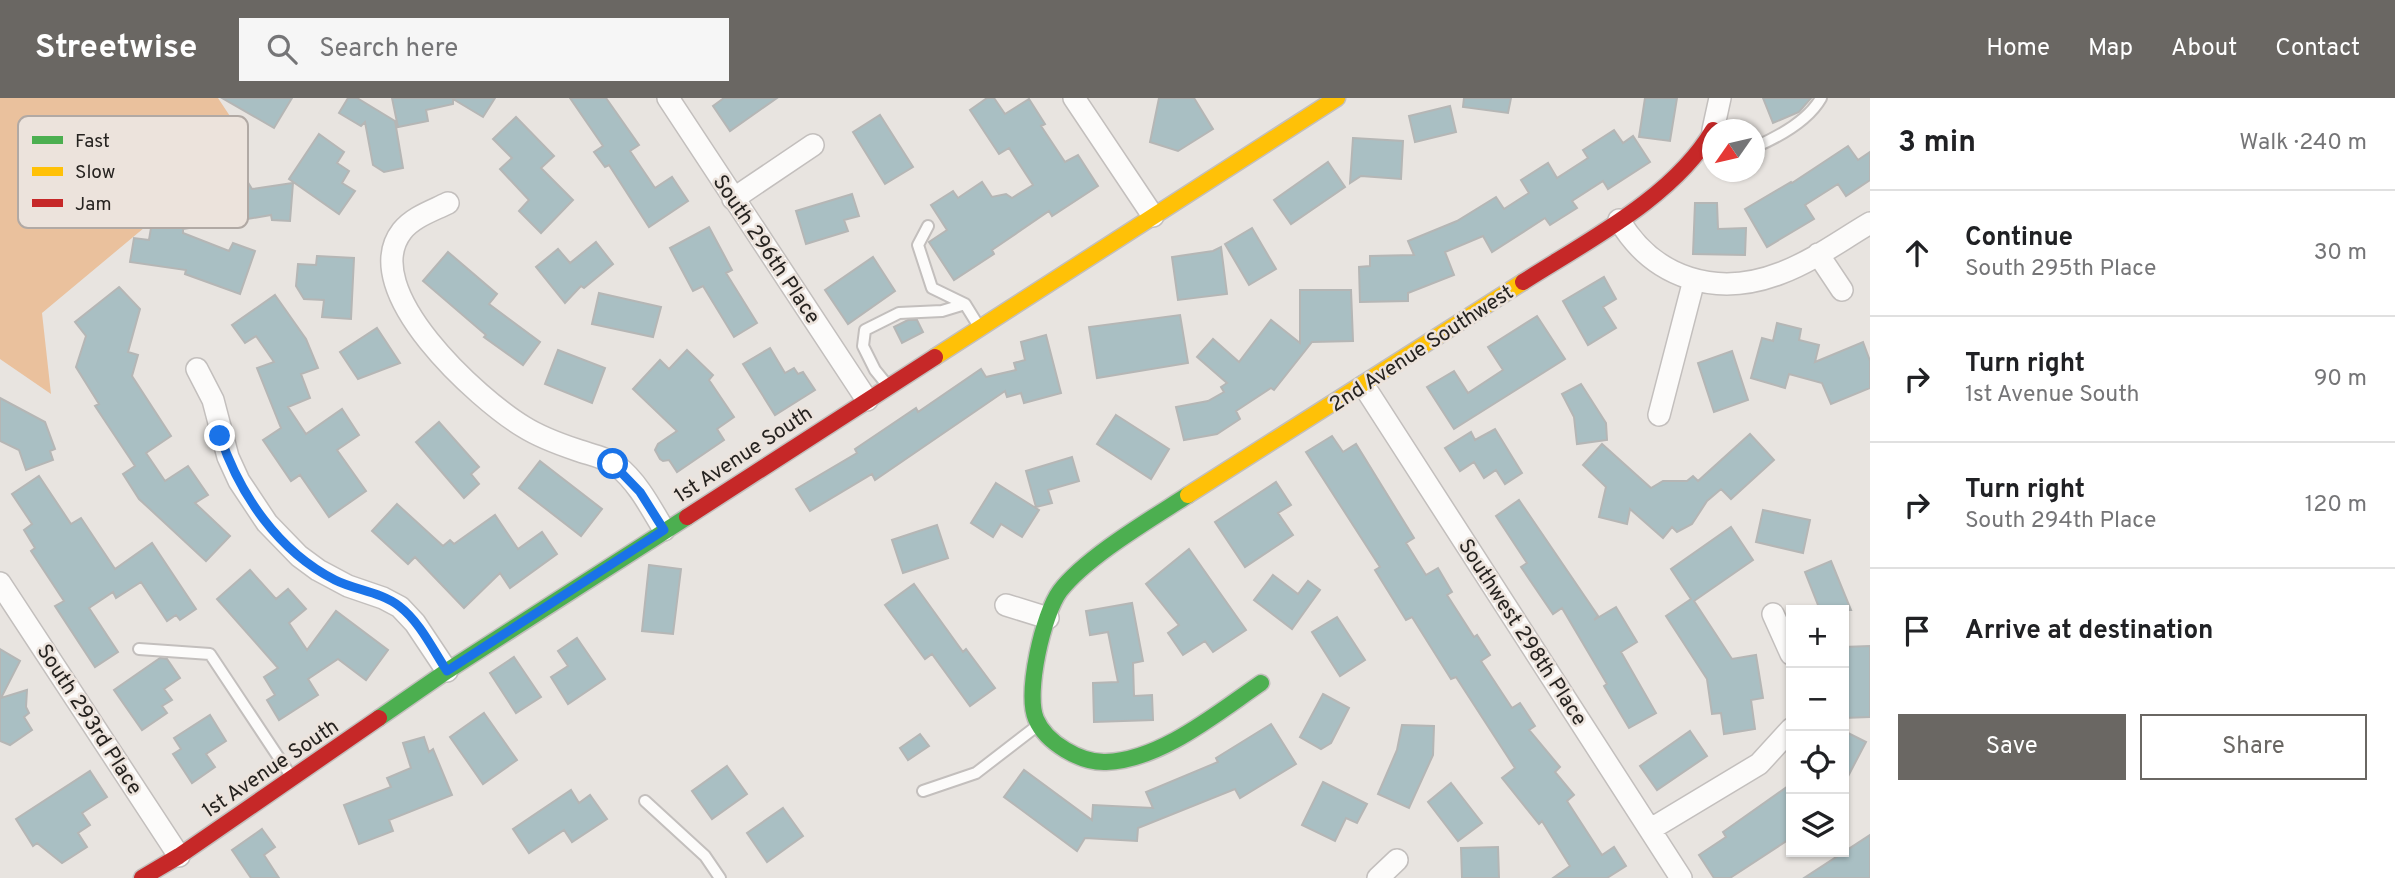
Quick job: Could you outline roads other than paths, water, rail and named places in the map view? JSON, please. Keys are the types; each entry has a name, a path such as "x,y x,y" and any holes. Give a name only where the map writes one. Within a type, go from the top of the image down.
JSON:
{"street":[{"name":"South 296th Place","path":"668,98 867,400"},
{"path":"1074,98 1153,216"},
{"name":"1st Avenue South","path":"142,878 179,856 447,671 1337,98"},
{"path":"1715,119 1720,98"},
{"path":"733,199 813,145"},
{"name":"2nd Avenue Southwest","path":"1039,724 1034,713 1033,690 1048,618 1058,594 1093,559 1168,506 1364,386 1619,220 1702,157"},
{"path":"447,203 408,225 395,246 392,263 395,282 411,316 447,360 504,414 548,440 606,459 620,469 640,492 664,530"},
{"path":"1619,220 1645,254 1674,273 1694,280 1725,283 1762,279 1783,272 1870,223"},
{"path":"1818,254 1842,290"},
{"path":"1659,415 1694,280"},
{"path":"197,369 213,401 228,457 245,492 267,523 299,556 318,570 348,586 400,607 415,623 447,671"},
{"name":"Southwest 298th Place","path":"1364,386 1681,878"},
{"name":"South 293rd Place","path":"0,583 179,856"},
{"path":"1006,605 1048,618"},
{"path":"1773,614 1786,643"},
{"path":"1039,724 1059,745 1083,758 1104,762 1124,759 1174,740 1261,683"},
{"path":"1651,829 1759,764 1789,731"},
{"path":"1378,878 1397,860"}],"lane":[{"path":"1765,141 1803,119 1821,98"},
{"path":"928,226 918,245 932,288 965,304 980,327"},
{"path":"888,386 875,370 863,346 865,330 899,313 943,311 965,304"},
{"path":"139,649 210,654 293,778"},
{"path":"923,791 976,773 1039,724"},
{"path":"645,801 705,856 720,878"}]}
